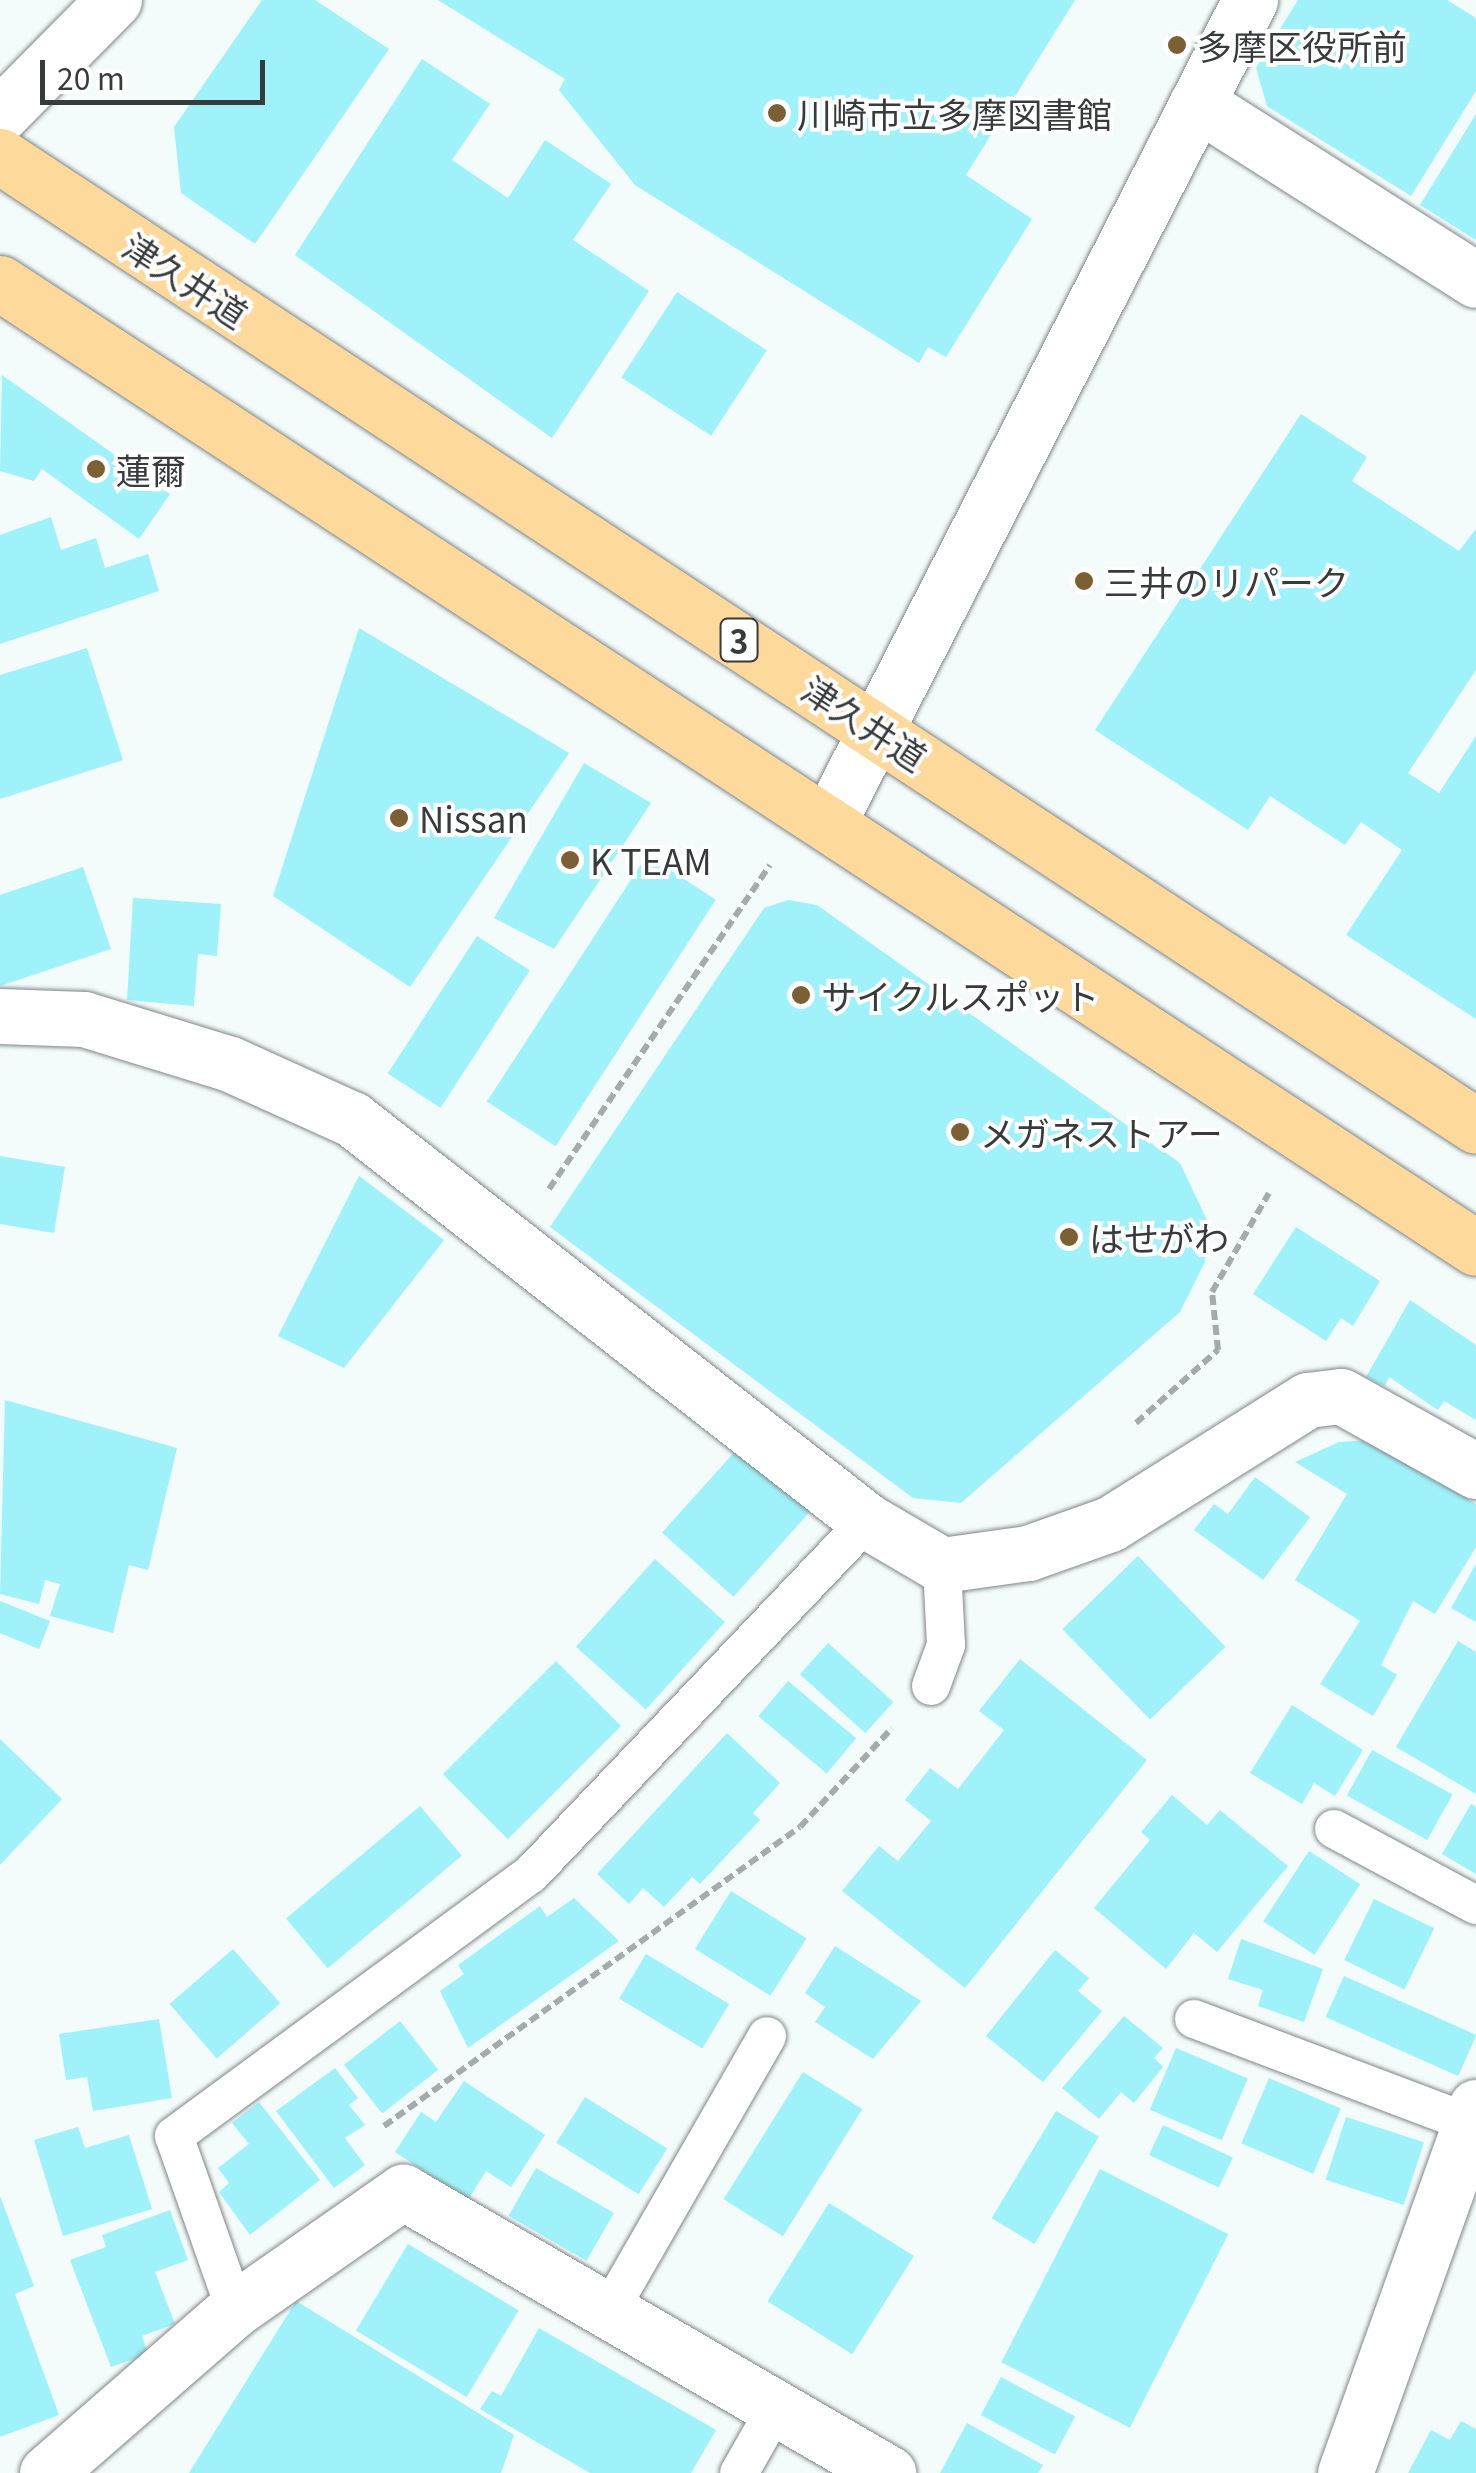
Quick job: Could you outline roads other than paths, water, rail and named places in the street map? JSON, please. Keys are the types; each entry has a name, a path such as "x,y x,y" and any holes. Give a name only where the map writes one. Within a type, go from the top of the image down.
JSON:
{"main road":[{"name":"津久井道","path":"0,156 876,728 1476,1126"},
{"path":"0,284 1476,1248"}],"street":[{"path":"0,115 114,0"},
{"path":"828,824 1250,0"},
{"path":"1197,103 1476,280"},
{"path":"0,1016 84,1019 230,1064 352,1119 866,1521 942,1566 1028,1553 1110,1524 1308,1400 1341,1396 1476,1472"},
{"path":"1345,2473 1472,2115"},
{"path":"47,2473 235,2309 404,2192 888,2473"}],"lane":[{"path":"235,2309 174,2136 532,1874 866,1521"},
{"path":"932,1686 946,1645 942,1566"},
{"path":"1334,1828 1476,1905"},
{"path":"1194,2019 1472,2115"},
{"path":"609,2311 767,2036"},
{"path":"739,2473 776,2408"}],"place":[{"name":"多摩区役所前","path":"1177,45"},
{"name":"川崎市立多摩図書館","path":"777,113"},
{"name":"蓮爾","path":"96,469"},
{"name":"三井のリパーク","path":"1084,581"},
{"name":"Nissan","path":"399,818"},
{"name":"K TEAM","path":"570,860"},
{"name":"サイクルスポット","path":"801,995"},
{"name":"メガネストアー","path":"960,1132"},
{"name":"はせがわ","path":"1069,1237"}]}
